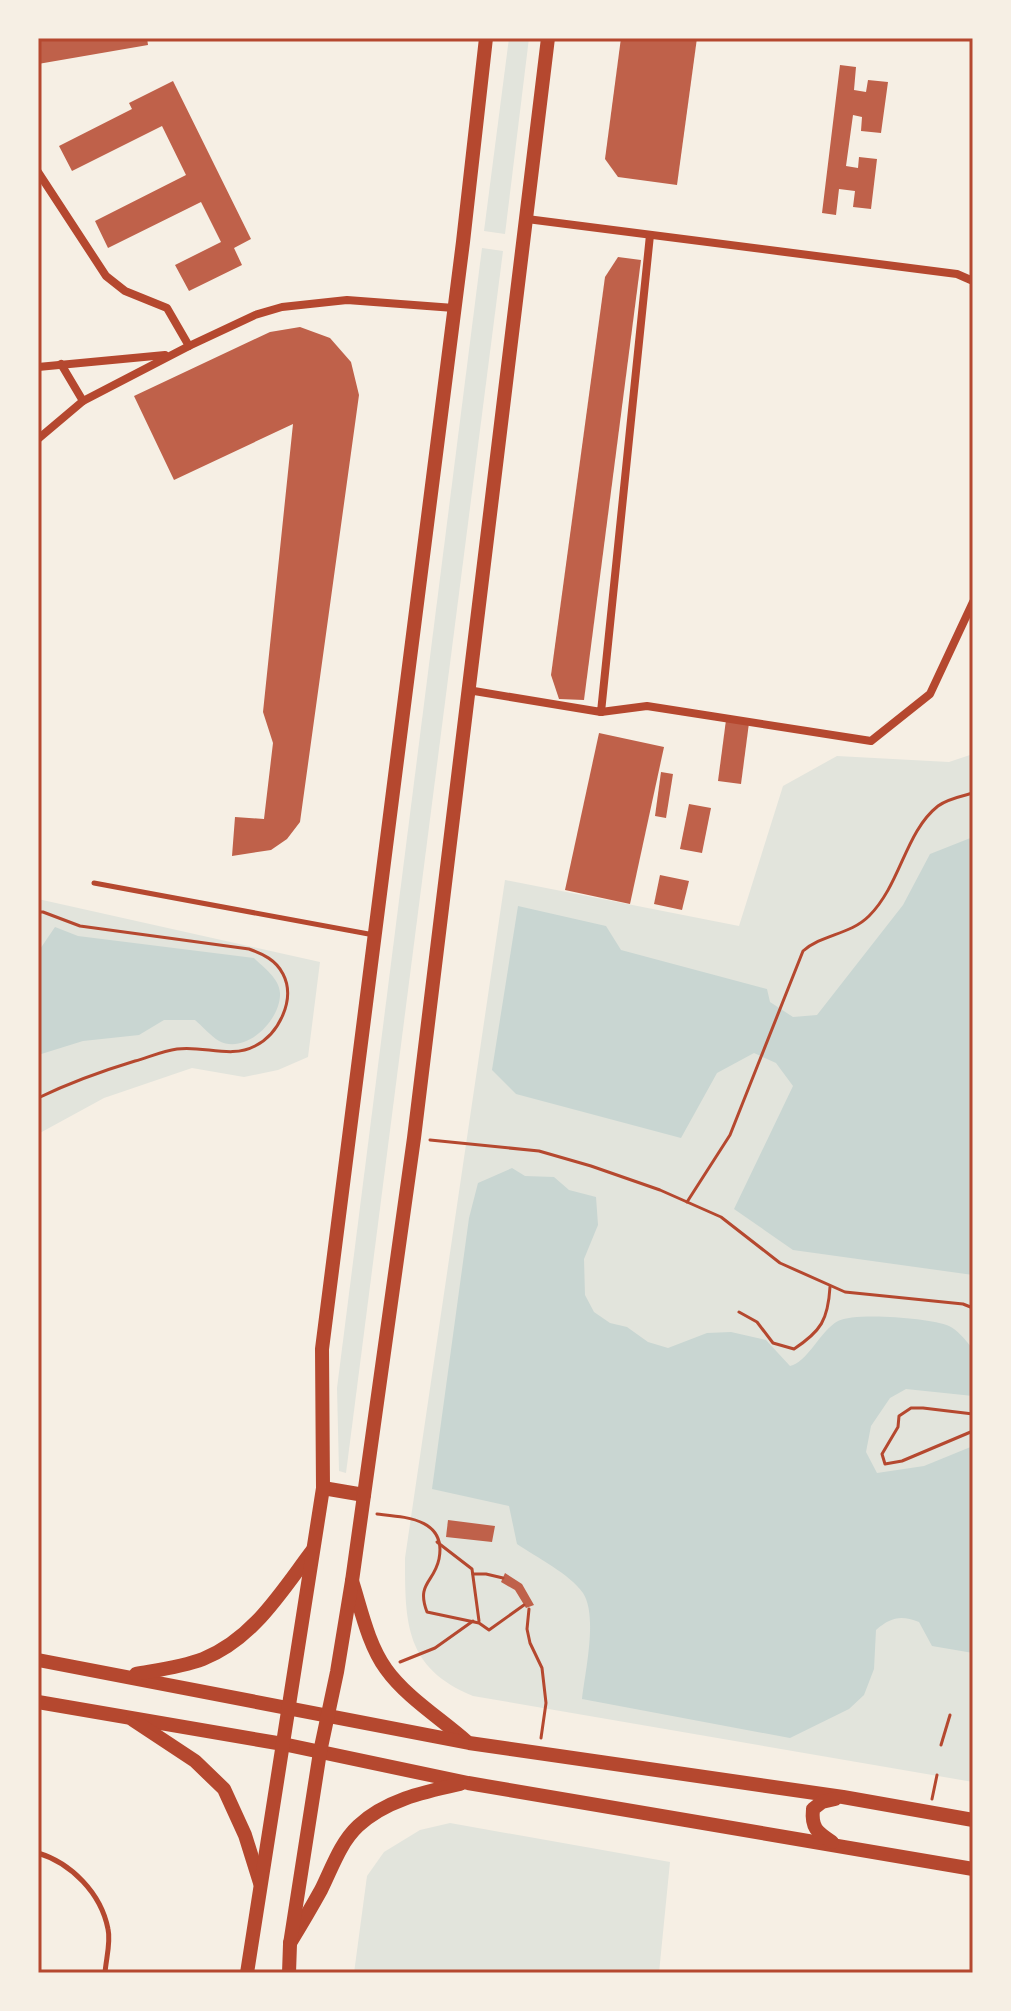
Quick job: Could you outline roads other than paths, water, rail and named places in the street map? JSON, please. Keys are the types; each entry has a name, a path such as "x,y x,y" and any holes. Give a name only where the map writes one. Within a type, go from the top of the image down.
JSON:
{"main road":[{"path":"247,1973 323,1488 322,1349 486,38"},
{"path":"289,1973 290,1944 320,1752 352,1581 414,1138 548,38"},
{"path":"323,1488 364,1495"},
{"path":"128,1676 200,1660 238,1639 266,1611 312,1551"},
{"path":"352,1581 368,1630 385,1668 401,1686 469,1743"},
{"path":"38,1660 469,1743 843,1797 973,1820"},
{"path":"38,1702 283,1744 468,1783 973,1869"},
{"path":"130,1718 195,1761 224,1789 245,1835 260,1883"},
{"path":"290,1944 356,1828 394,1803 422,1792 468,1783"},
{"path":"836,1844 815,1830 813,1809 822,1802 843,1797"}],"street":[{"path":"38,172 106,276 125,291 167,308 189,346"},
{"path":"527,219 957,274 973,281"},
{"path":"601,712 650,235"},
{"path":"38,439 83,401 255,315 282,307 347,300 454,308"},
{"path":"38,367 177,352"},
{"path":"61,364 83,401"},
{"path":"468,690 601,712 647,706 871,741 930,694 973,602"}],"lane":[{"path":"94,883 375,935"},
{"path":"38,1853 62,1862 77,1874 102,1912 109,1930 105,1973"}]}
